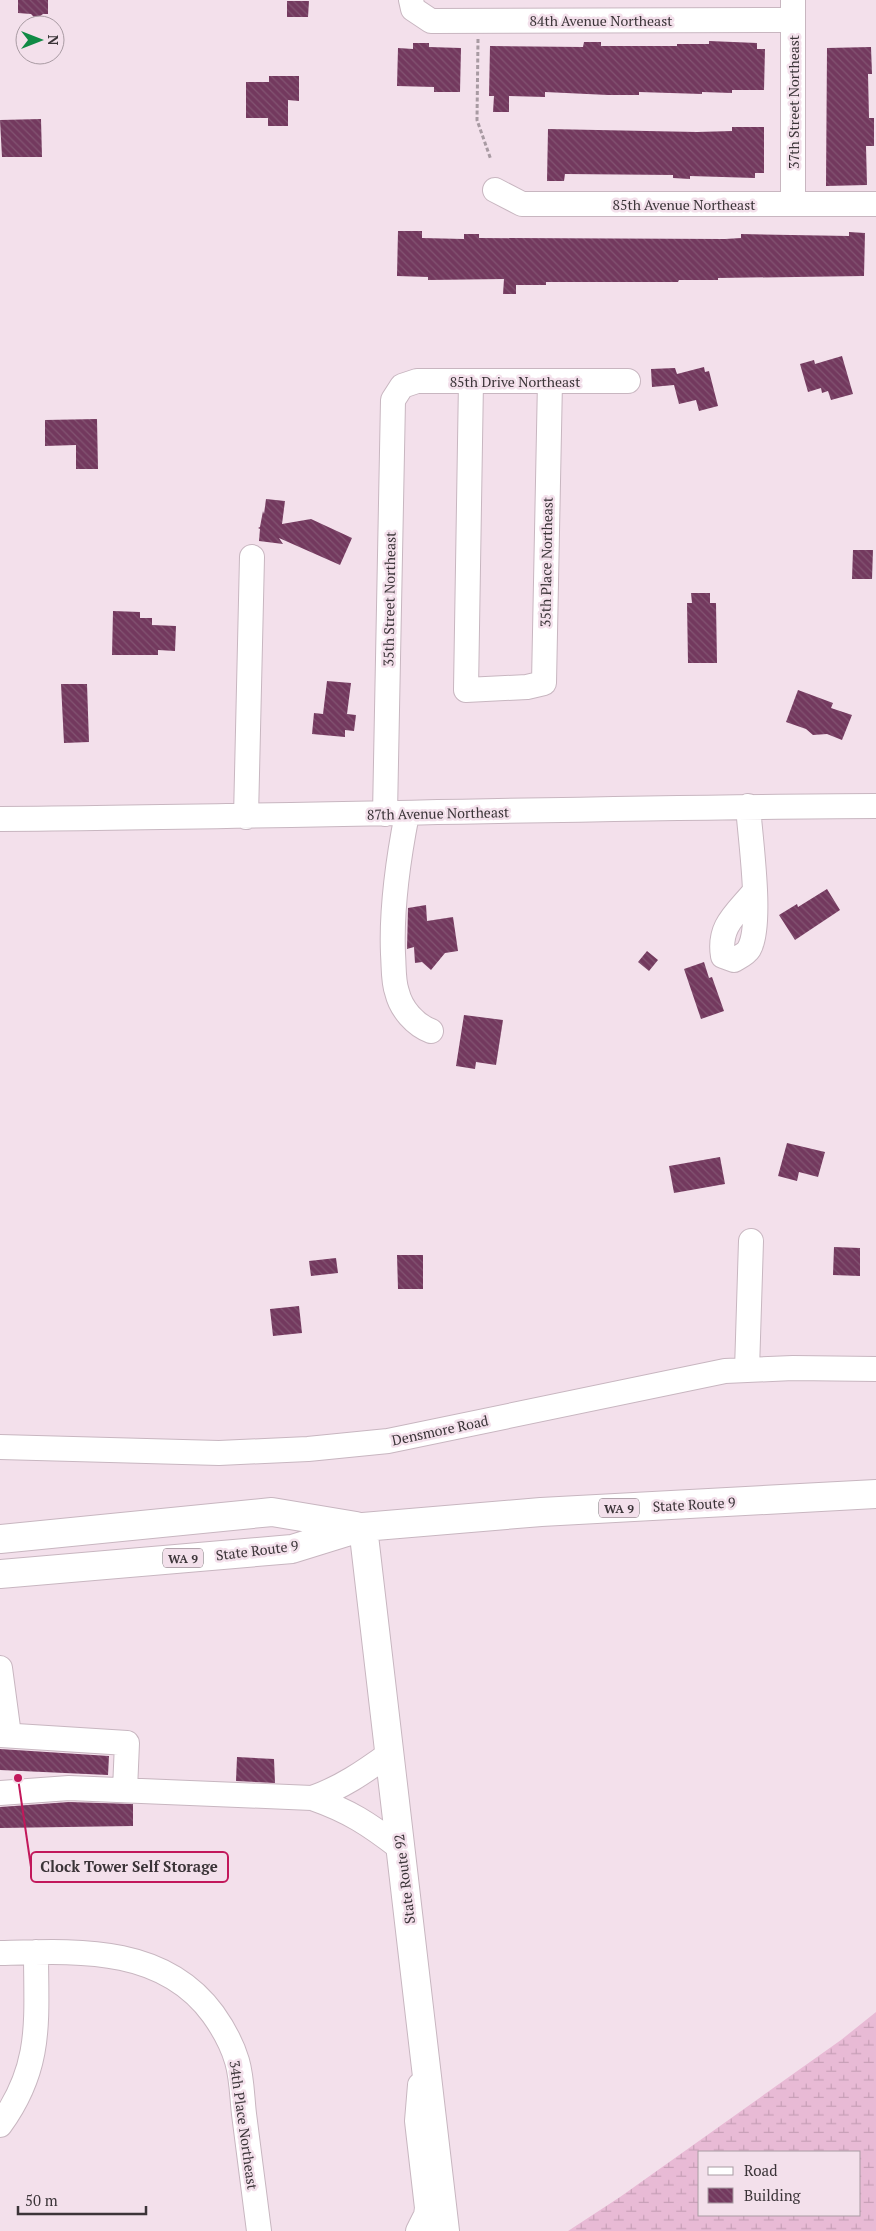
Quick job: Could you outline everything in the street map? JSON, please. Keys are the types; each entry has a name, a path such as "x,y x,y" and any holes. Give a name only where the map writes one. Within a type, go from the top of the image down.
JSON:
{"main road":[{"name":"State Route 9","path":"0,1574 292,1549 362,1527 541,1512 876,1494"},
{"name":"State Route 9","path":"0,1540 272,1512 362,1527"},
{"name":"State Route 92","path":"362,1527 445,2231"}],"street":[{"name":"84th Avenue Northeast","path":"412,5 431,21 567,10 793,10"},
{"name":"37th Street Northeast","path":"793,10 793,204"},
{"name":"85th Avenue Northeast","path":"495,190 522,204 876,204"},
{"name":"85th Drive Northeast","path":"402,386 417,380 628,380"},
{"name":"35th Place Northeast","path":"471,380 466,690 527,688 544,683 550,380"},
{"name":"35th Street Northeast","path":"402,386 393,400 396,878 392,936 395,984 402,1005 411,1017 431,1031"},
{"path":"246,817 252,557"},
{"name":"87th Avenue Northeast","path":"0,819 246,817 748,806 876,806"},
{"path":"748,806 754,892"},
{"path":"747,1370 751,1241"},
{"name":"Densmore Road","path":"0,1447 219,1453 308,1450 388,1440 725,1371 876,1369"},
{"path":"0,1668 4,1735 126,1743 124,1790"},
{"path":"312,1798 331,1792 359,1776 389,1754"},
{"path":"0,1792 68,1788 312,1798 341,1808 366,1822 400,1848"},
{"path":"0,2125 18,2096 31,2065 36,2030 36,1952"},
{"name":"34th Place Northeast","path":"0,1953 36,1952 114,1955 148,1964 177,1978 204,2002 224,2028 237,2061 259,2231"},
{"path":"418,2231 426,2215 427,2208 417,2121 423,2049"}],"path":[{"path":"478,36 477,120 491,160"}],"green space":[{"path":"876,2012 876,2231 568,2231 620,2197 841,2040"}],"building":[{"path":"18,0 48,0 48,14 32,15 18,13"},
{"path":"287,1 309,1 308,17 287,17"},
{"path":"709,41 757,43 757,49 765,49 764,90 732,90 732,93 702,92 702,94 639,92 639,95 545,92 545,97 509,96 509,112 493,112 494,96 489,96 490,46 583,47 584,42 601,42 601,46 677,46 677,44 709,44"},
{"path":"413,43 429,43 429,47 461,48 460,92 434,92 434,87 397,86 398,48 413,49"},
{"path":"871,47 872,74 868,74 869,118 874,118 874,146 866,146 867,185 826,186 827,48"},
{"path":"269,76 299,76 299,101 288,100 288,126 268,126 268,118 246,118 246,82 269,82"},
{"path":"41,119 42,157 2,157 0,120"},
{"path":"732,127 764,127 764,173 755,173 755,178 690,176 690,179 673,178 673,175 565,174 564,181 547,181 548,129 697,132 732,131"},
{"path":"398,231 422,231 422,238 464,239 464,234 479,234 479,238 725,239 741,238 741,234 849,236 849,232 865,233 864,276 718,278 718,280 679,280 678,282 546,282 546,285 516,285 516,294 503,294 504,279 428,280 428,277 397,276"},
{"path":"842,356 853,394 831,400 828,391 822,393 821,388 808,392 800,364 814,360 815,364"},
{"path":"704,367 705,372 709,371 718,406 699,411 696,400 679,404 674,385 652,387 651,369 675,368 677,374"},
{"path":"97,419 98,469 76,469 76,445 45,446 45,420"},
{"path":"266,499 285,501 282,524 311,519 352,538 340,565 279,538 283,544 259,541 260,529 258,528 260,527 263,511 264,514"},
{"path":"853,550 873,550 872,579 852,579"},
{"path":"691,593 710,593 710,603 716,603 717,663 688,663 687,603 692,603"},
{"path":"113,611 140,612 140,618 152,618 152,625 176,626 175,651 158,650 158,655 112,655"},
{"path":"327,681 351,683 347,714 356,715 354,731 345,730 345,737 312,734 314,713 323,714"},
{"path":"61,684 87,684 89,742 64,743"},
{"path":"798,690 833,703 831,708 852,715 842,740 827,734 813,735 806,729 786,722"},
{"path":"827,889 840,910 795,940 779,915 797,904 798,907"},
{"path":"426,905 427,921 453,917 458,951 445,953 431,970 422,962 415,963 414,947 407,949 408,908"},
{"path":"647,951 658,960 649,971 638,962"},
{"path":"704,962 709,978 712,977 724,1011 701,1019 684,969"},
{"path":"464,1015 503,1020 496,1065 476,1062 475,1069 456,1066"},
{"path":"787,1143 825,1152 818,1177 799,1172 797,1181 778,1176"},
{"path":"720,1157 725,1184 674,1193 669,1166"},
{"path":"834,1247 860,1248 860,1276 833,1275"},
{"path":"397,1255 423,1255 423,1289 398,1289"},
{"path":"336,1258 338,1273 311,1276 309,1261"},
{"path":"299,1306 302,1333 273,1336 270,1309"},
{"path":"0,1749 109,1756 108,1775 0,1770"},
{"path":"237,1757 274,1759 275,1783 236,1781"},
{"path":"69,1802 133,1804 133,1826 0,1828 0,1807"}],"place":[{"name":"Clock Tower Self Storage","path":"18,1778"}]}
